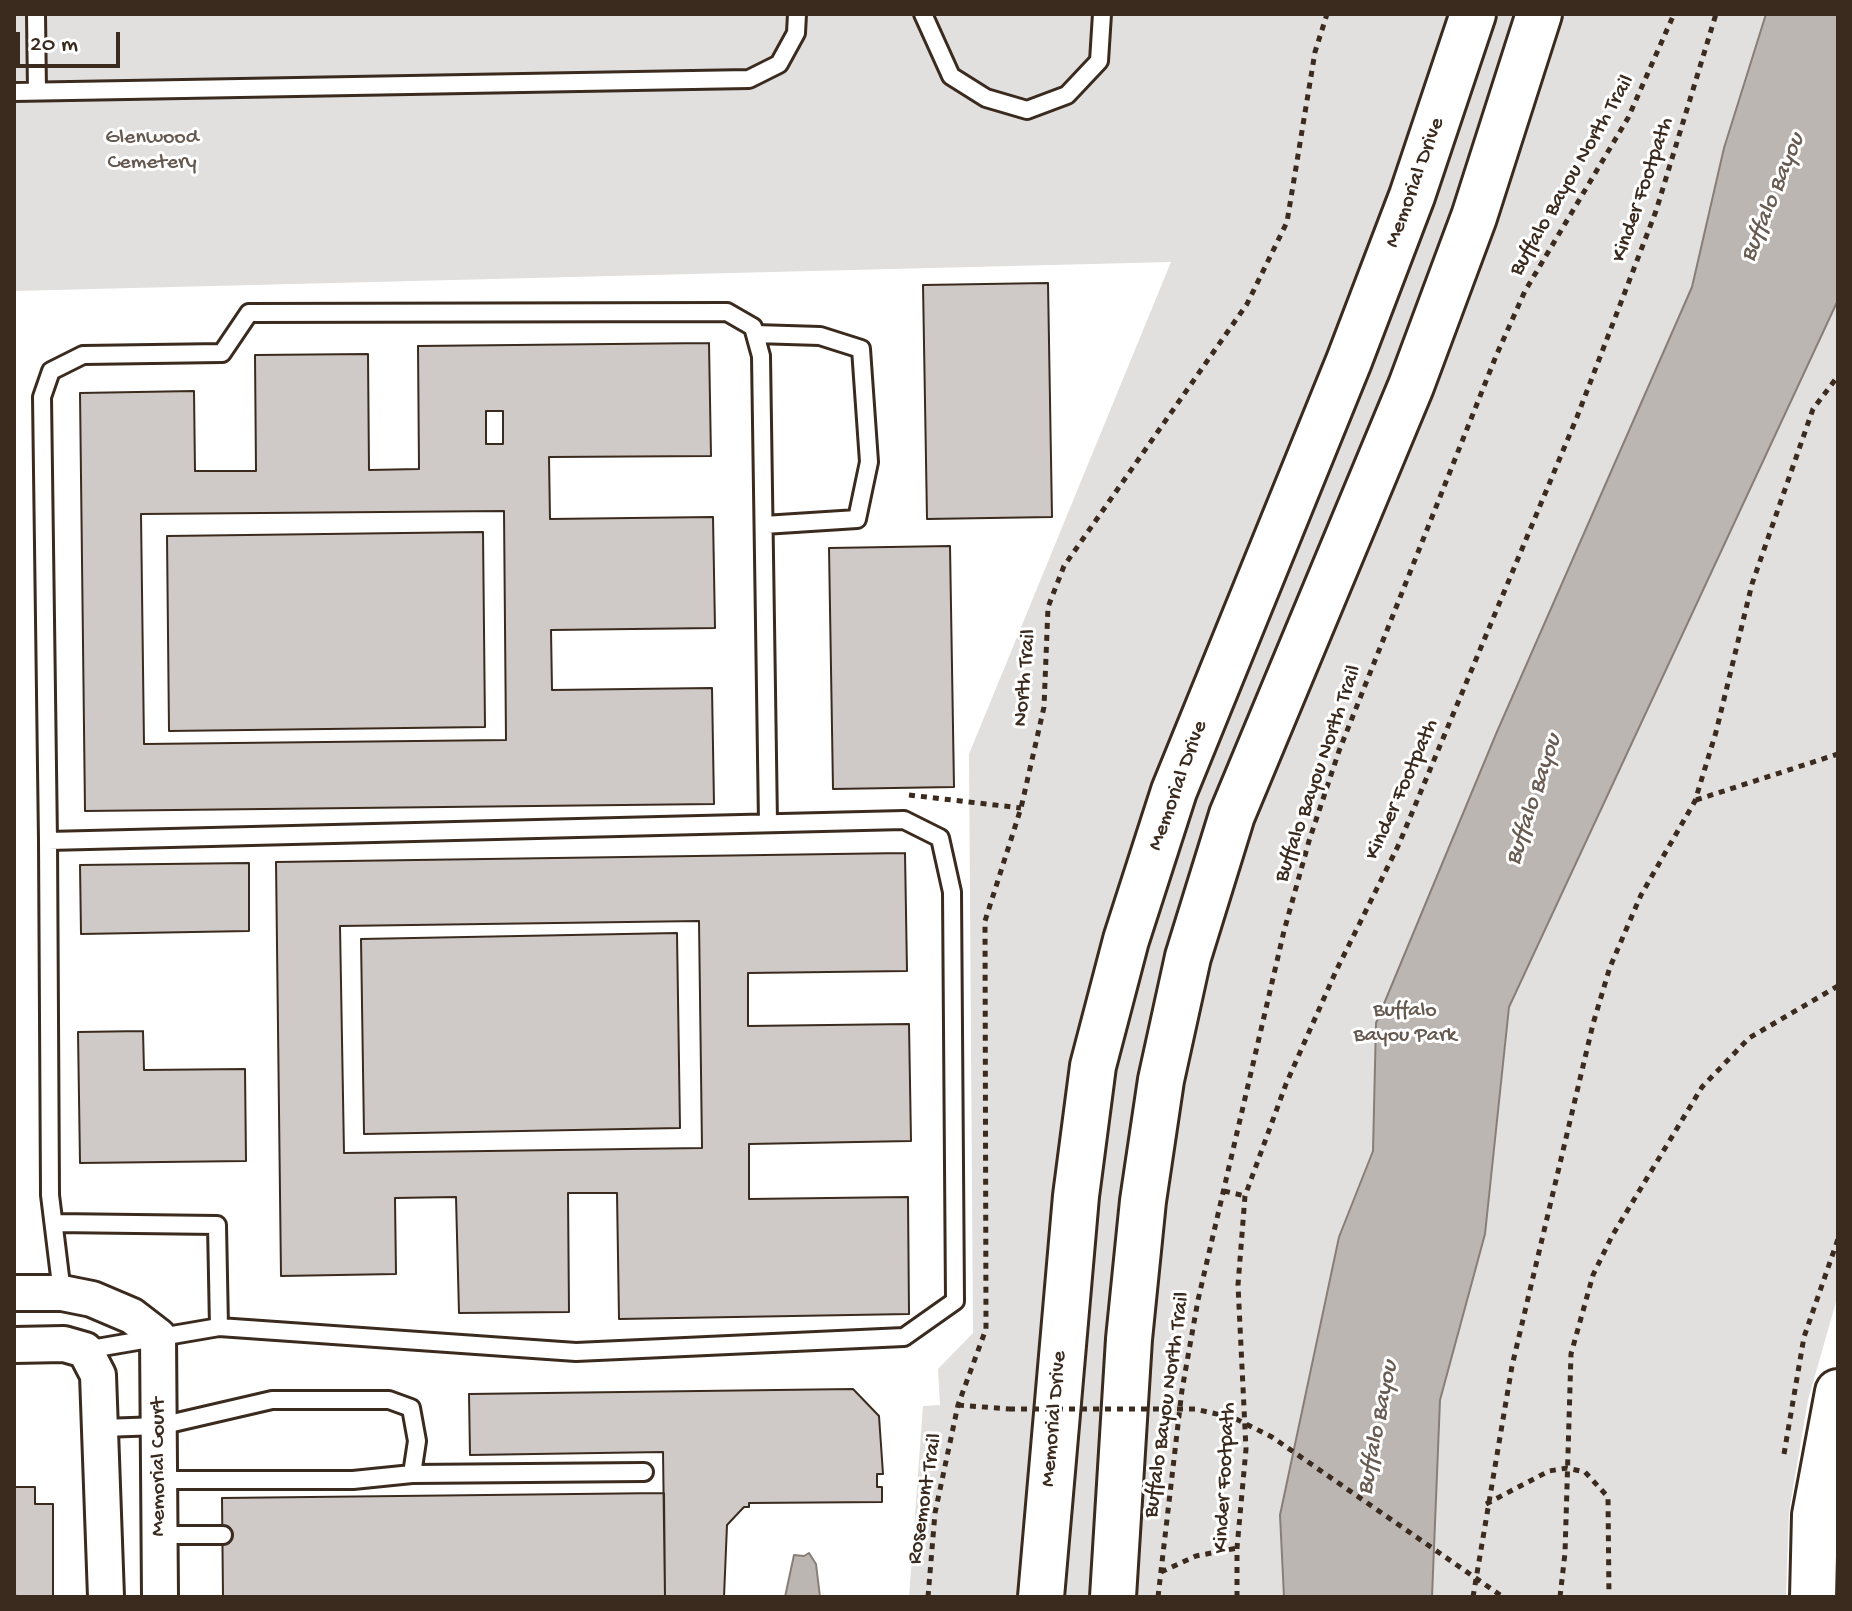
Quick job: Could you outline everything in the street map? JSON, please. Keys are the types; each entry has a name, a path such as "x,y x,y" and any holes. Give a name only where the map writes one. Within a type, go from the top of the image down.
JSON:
{"main road":[{"name":"Memorial Drive","path":"1041,1597 1076,1196 1093,1066 1126,940 1174,791 1349,361 1412,196 1473,14"},
{"path":"1113,1597 1129,1339 1143,1201 1161,1080 1188,957 1232,815 1411,386 1474,217 1539,14"},
{"path":"1813,1597 1815,1515 1838,1392"}],"street":[{"path":"14,1293 62,1293 92,1299 132,1316 158,1336"},
{"path":"62,1293 74,1347 98,1375 106,1597"},
{"name":"Memorial Court","path":"158,1336 160,1597"},
{"path":"14,1345 74,1347"}],"lane":[{"path":"36,14 37,91"},
{"path":"14,92 749,79 779,64 796,33 797,14"},
{"path":"923,14 951,76 986,98 1027,110 1067,95 1099,61 1102,14"},
{"path":"62,1293 50,1195 42,397 51,371 83,355 222,353 249,313 727,312 753,327 761,356 768,823"},
{"path":"755,334 820,336 861,349 869,462 857,519 764,525"},
{"path":"48,841 904,820 940,838 952,892 955,1301 904,1337 576,1352 219,1327 74,1347"},
{"path":"55,1223 217,1225 219,1327"},
{"path":"102,1428 160,1426 272,1400 389,1400 411,1408 417,1441 412,1474"},
{"path":"160,1480 353,1480 412,1474 644,1472"},
{"path":"160,1535 223,1535"}],"path":[{"name":"North Trail","path":"958,1405 986,1329 985,921 1021,808 1044,707 1048,607 1064,566 1247,304 1287,222 1315,52 1327,14"},
{"name":"Buffalo Bayou North Trail","path":"1158,1597 1182,1390 1198,1300 1284,931 1339,751 1519,304 1628,118 1674,14"},
{"name":"Kinder Footpath","path":"1237,1597 1237,1548 1246,1449 1238,1285 1245,1196 1286,1084 1336,971 1399,844 1566,445 1656,211 1716,14"},
{"path":"1473,1597 1486,1504 1512,1366 1593,1024 1610,967 1641,895 1695,801 1716,732 1752,584 1813,409 1838,376"},
{"path":"1695,801 1838,754"},
{"path":"904,820 909,793 1021,808"},
{"path":"1560,1597 1565,1553 1571,1354 1593,1275 1668,1139 1702,1087 1725,1060 1762,1029 1838,986"},
{"path":"1224,1191 1245,1196"},
{"path":"958,1405 1009,1409 1195,1409 1234,1418 1272,1437 1503,1597"},
{"name":"Rosemont Trail","path":"928,1597 935,1513 958,1405"},
{"path":"1486,1504 1549,1471 1567,1468 1585,1472 1608,1497 1609,1597"},
{"path":"1161,1572 1196,1556 1237,1548"}],"green space":[{"name":"Buffalo Bayou Park","path":"14,14 1838,14 1838,1295 1808,1400 1789,1512 1786,1597 909,1597 923,1406 940,1405 938,1369 973,1333 969,754 1171,262 14,291"}],"water":[{"name":"Buffalo Bayou","path":"1766,14 1838,14 1838,300 1509,1007 1485,1234 1440,1400 1432,1597 1284,1597 1280,1515 1339,1237 1373,1151 1376,1023 1496,734 1692,287 1724,148"},
{"path":"809,1553 816,1564 820,1597 785,1597 794,1555"}],"building":[{"path":"1048,283 1052,517 927,519 923,285"},
{"path":"709,343 711,456 549,457 550,519 713,517 715,628 551,630 552,690 712,688 714,804 85,811 80,393 194,391 195,471 256,471 255,355 368,354 369,470 419,469 418,346","holes":["486,411 503,411 503,444 486,444","504,511 506,740 144,744 141,514"]},
{"path":"483,532 485,727 169,731 167,536"},
{"path":"950,546 954,787 833,789 829,548"},
{"path":"905,853 907,971 748,973 748,1026 909,1024 911,1141 749,1144 749,1199 908,1197 909,1314 619,1319 617,1193 568,1193 569,1312 459,1313 456,1197 395,1198 396,1274 281,1276 276,862","holes":["699,921 702,1148 344,1153 340,926"]},
{"path":"249,863 249,931 81,934 80,865"},
{"path":"677,933 680,1128 364,1134 361,939"},
{"path":"143,1031 144,1070 245,1069 246,1161 80,1163 78,1032"},
{"path":"853,1389 879,1416 883,1474 877,1474 877,1487 882,1487 882,1502 749,1503 749,1507 744,1507 727,1525 724,1597 665,1597 663,1452 470,1455 469,1394"},
{"path":"14,1487 35,1487 35,1504 53,1504 53,1597 17,1597 14,1594"},
{"path":"664,1493 665,1597 223,1597 222,1498"}],"park label":[{"name":"Glenwood Cemetery","path":"152,152"}]}
